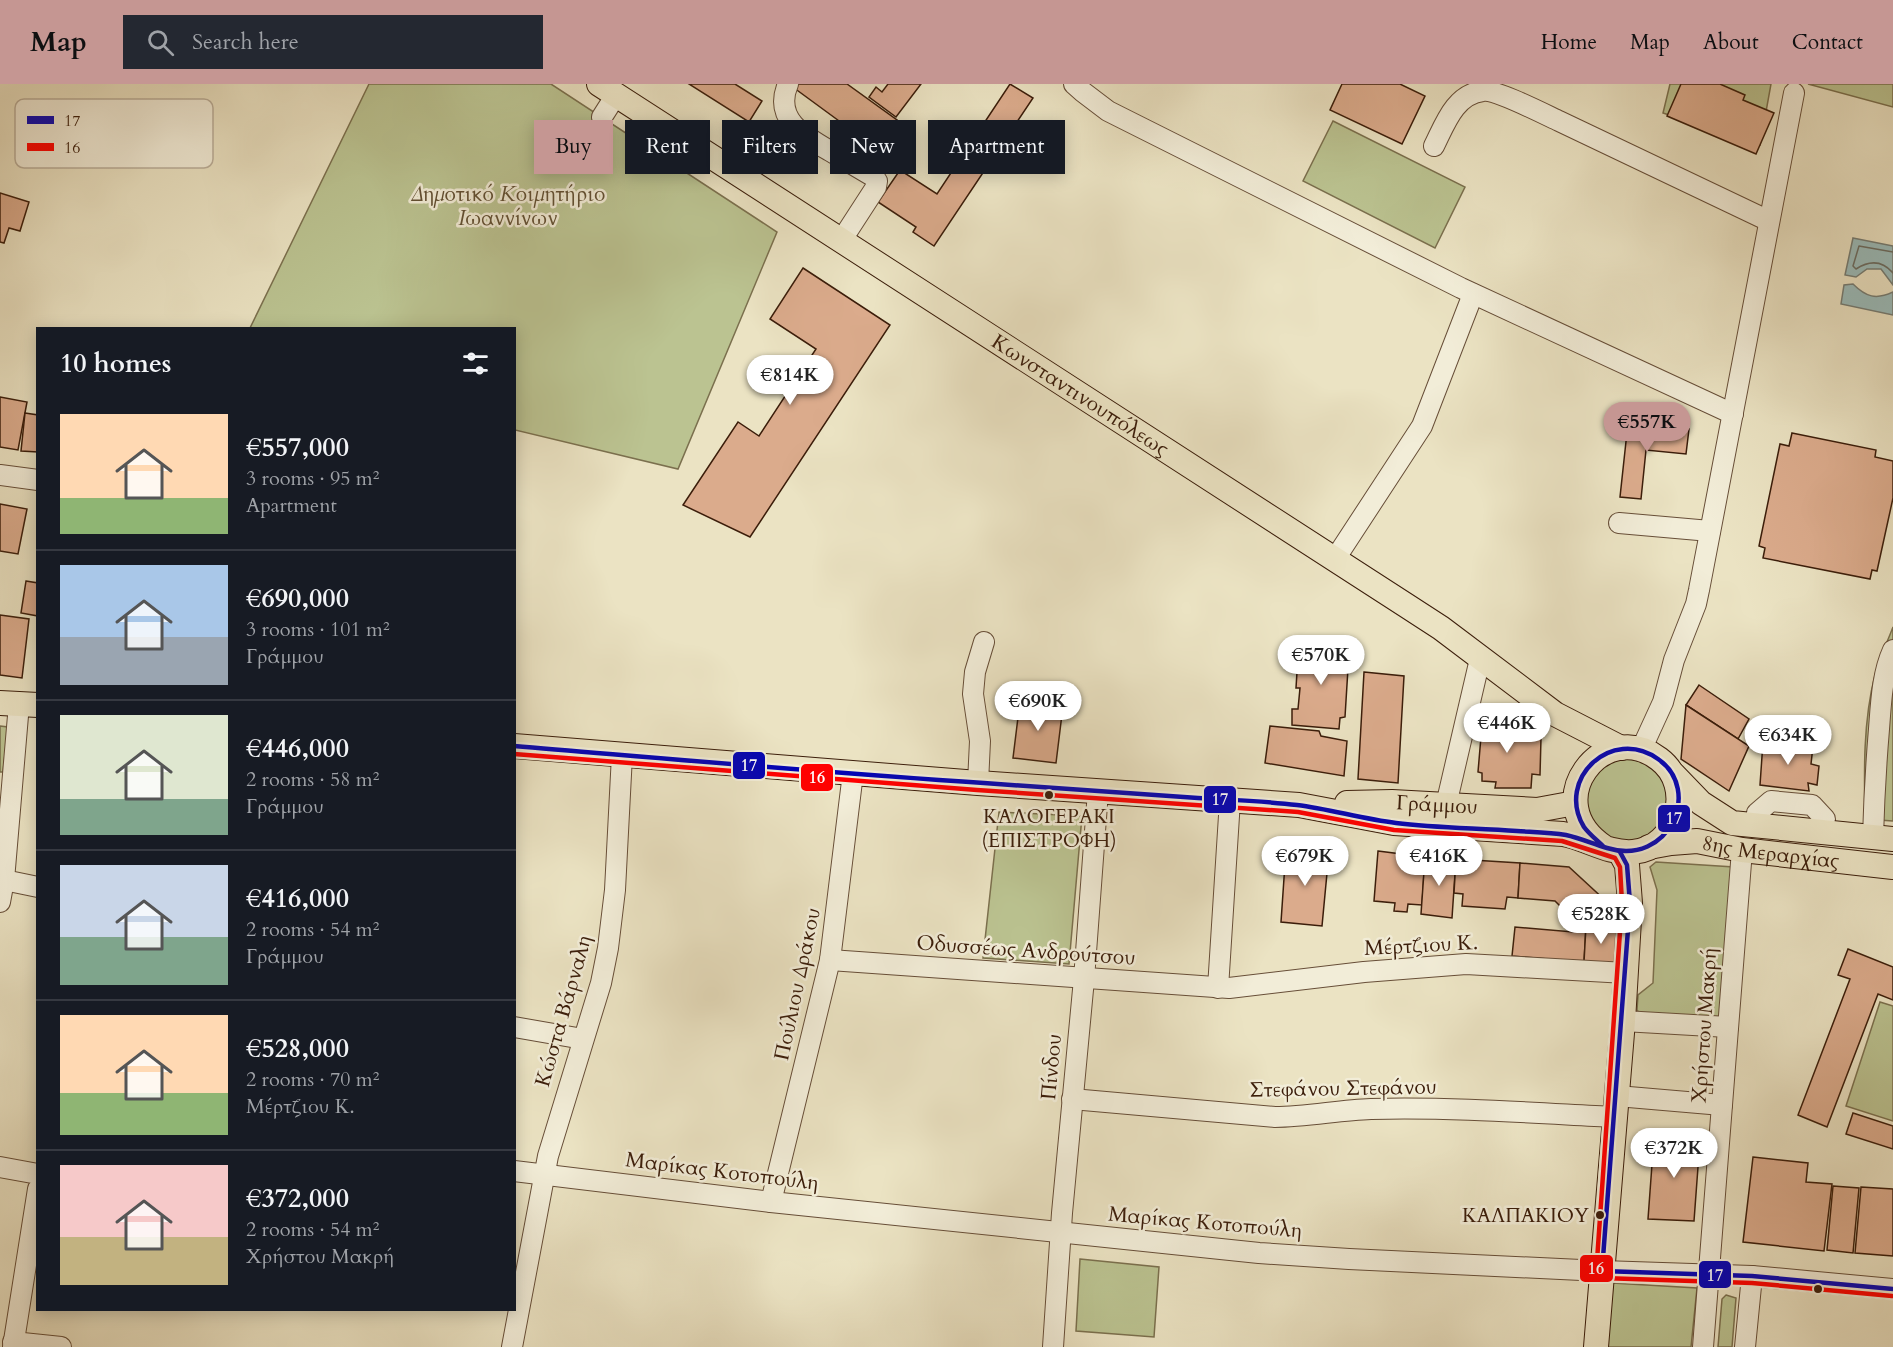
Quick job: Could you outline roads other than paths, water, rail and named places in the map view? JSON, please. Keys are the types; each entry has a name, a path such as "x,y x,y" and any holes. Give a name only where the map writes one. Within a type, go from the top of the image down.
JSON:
{"main road":[{"name":"Κωνσταντινουπόλεως","path":"608,90 1441,628 1555,714 1648,758"},
{"name":"Κωνσταντινουπόλεως","path":"1555,714 1572,735 1579,750 1582,775"},
{"name":"Γράμμου","path":"516,746 978,783 1299,805 1392,802 1537,810 1575,803"},
{"path":"1596,1347 1623,1022 1630,903 1629,877 1625,859 1612,849 1592,839 1583,829 1575,803 1576,789 1582,775 1598,757 1609,751 1648,758 1679,790 1679,807 1674,824 1664,837 1649,847"},
{"name":"8ης Μεραρχίας","path":"1648,758 1701,803 1732,823 1883,838"},
{"name":"Γράμμου","path":"1299,805 1394,823 1563,834 1612,849 1635,852 1649,847"},
{"name":"8ης Μεραρχίας","path":"1649,847 1698,842 1742,850 1893,867"}],"street":[{"path":"788,84 785,91 785,110 792,124 809,139 874,177 877,181 876,187 841,241"},
{"path":"1074,84 1108,111 1473,294 1733,414"},
{"path":"602,117 608,90"},
{"path":"1434,146 1453,109 1463,99 1484,90 1537,111 1769,221"},
{"path":"1648,758 1674,660 1696,604 1794,93"},
{"path":"1335,559 1422,426 1473,294"},
{"path":"0,475 36,480"},
{"path":"1619,523 1710,531"},
{"path":"978,783 980,741 973,694 975,672 984,642"},
{"path":"1883,838 1874,792 1884,679 1893,651"},
{"path":"1446,805 1480,659"},
{"path":"19,704 1,894 36,886"},
{"name":"Κώστα Βάρναλη","path":"512,1347 543,1174 561,1107 600,983 611,929 622,755"},
{"name":"Πούλιου Δράκου","path":"771,1202 830,960 853,773"},
{"name":"Πίνδου","path":"1053,1347 1098,791"},
{"path":"1218,988 1230,800"},
{"path":"1757,813 1771,801 1812,805 1825,819"},
{"name":"Χρήστου Μακρή","path":"1703,1347 1742,850"},
{"name":"Οδυσσέως Ανδρούτσου","path":"830,960 1218,988"},
{"name":"Μέρτζιου Κ.","path":"1218,988 1466,964 1626,973"},
{"path":"1623,1022 1728,1027"},
{"path":"516,1027 583,1039"},
{"name":"Στεφάνου Στεφάνου","path":"1072,1099 1275,1117 1300,1117 1368,1109 1467,1110 1722,1105"},
{"path":"0,1167 36,1174"},
{"name":"Μαρίκας Κοτοπούλη","path":"516,1171 771,1202 1259,1253 1602,1271 1708,1273 1893,1289"},
{"path":"36,1201 13,1345 61,1347"},
{"path":"1745,1347 1752,1276"}],"water":[{"path":"1853,238 1893,246 1893,285 1881,269 1867,269 1856,277 1845,275"},
{"path":"1853,284 1871,296 1893,292 1893,315 1841,304 1844,285"}],"place":[{"name":"ΚΑΛΟΓΕΡΑΚΙ (ΕΠΙΣΤΡΟΦΗ)","path":"1049,795"},
{"name":"ΚΑΛΠΑΚΙΟΥ","path":"1600,1215"}],"park label":[{"name":"Δημοτικό Κοιμητήριο Ιωαννίνων","path":"508,206"}]}
